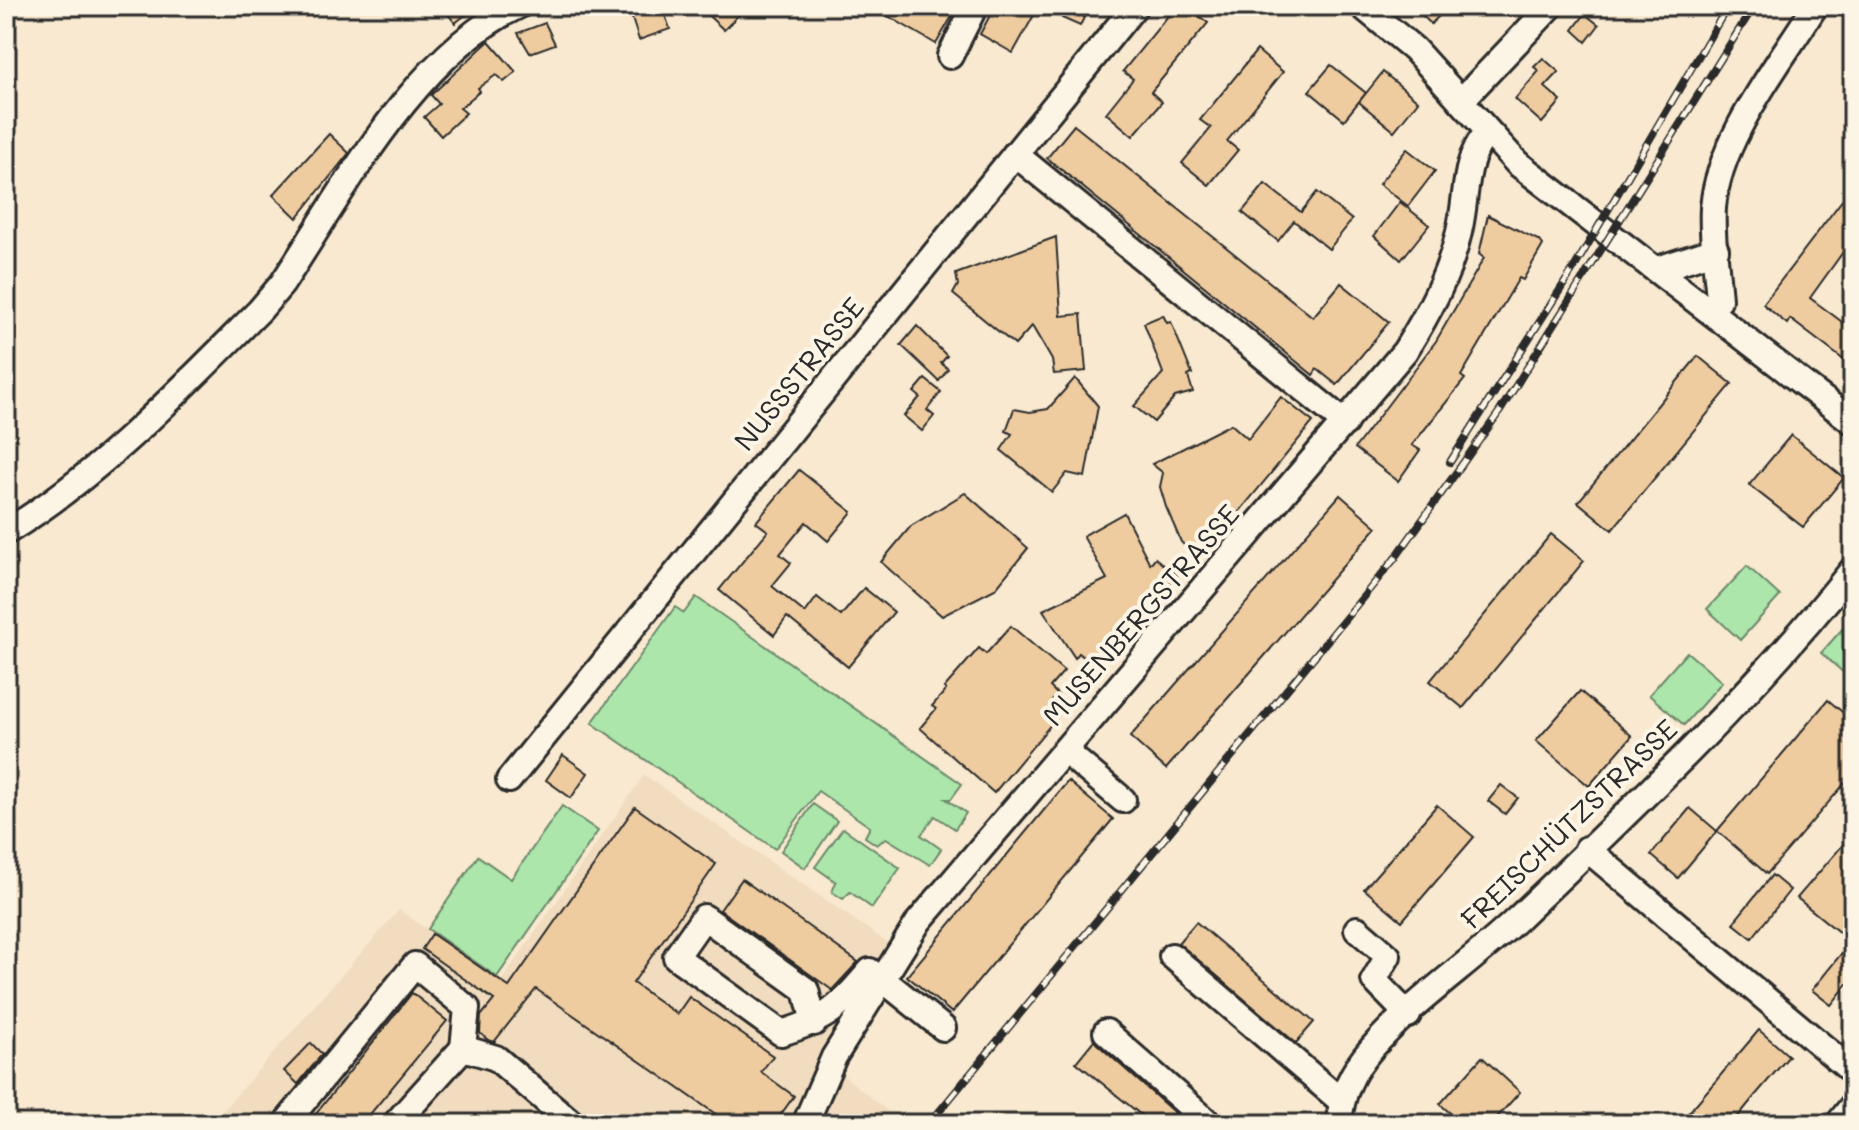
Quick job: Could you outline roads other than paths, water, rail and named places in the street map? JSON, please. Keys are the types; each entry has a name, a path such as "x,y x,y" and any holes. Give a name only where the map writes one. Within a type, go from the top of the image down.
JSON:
{"street":[{"path":"6,532 42,510 100,462 260,310 282,284 398,111 468,35 518,6"},
{"path":"950,56 975,6"},
{"name":"NUSSSTRASSE","path":"509,780 1135,6"},
{"path":"1461,101 1551,6"},
{"path":"1712,311 1719,300 1713,207 1722,165 1736,136 1815,6"},
{"path":"1368,8 1414,49 1517,163 1853,422"},
{"name":"MUSENBERGSTRASSE","path":"805,1124 834,1057 899,948 960,871 1405,351 1438,295 1459,232 1472,151 1487,132"},
{"path":"1015,154 1345,423"},
{"path":"1658,269 1716,250"},
{"name":"FREISCHÜTZSTRASSE","path":"1340,1112 1348,1081 1372,1048 1515,920 1700,740 1853,569"},
{"path":"1065,751 1123,800"},
{"path":"1587,849 1853,1072"},
{"path":"814,1023 806,990 704,917 676,957 781,1033 814,1023 844,1003 874,967 899,948"},
{"path":"1357,929 1388,956 1374,980 1408,1015"},
{"path":"1172,956 1340,1112"},
{"path":"285,1124 415,965 467,1008 463,1048 395,1124"},
{"path":"881,978 943,1028"},
{"path":"1106,1032 1210,1124"},
{"path":"463,1048 496,1058 573,1124"},
{"path":"1838,1124 1853,1105"}],"railway":[{"path":"1450,462 1574,268 1728,6"},
{"path":"929,1124 1396,557 1500,411 1754,6"}]}
